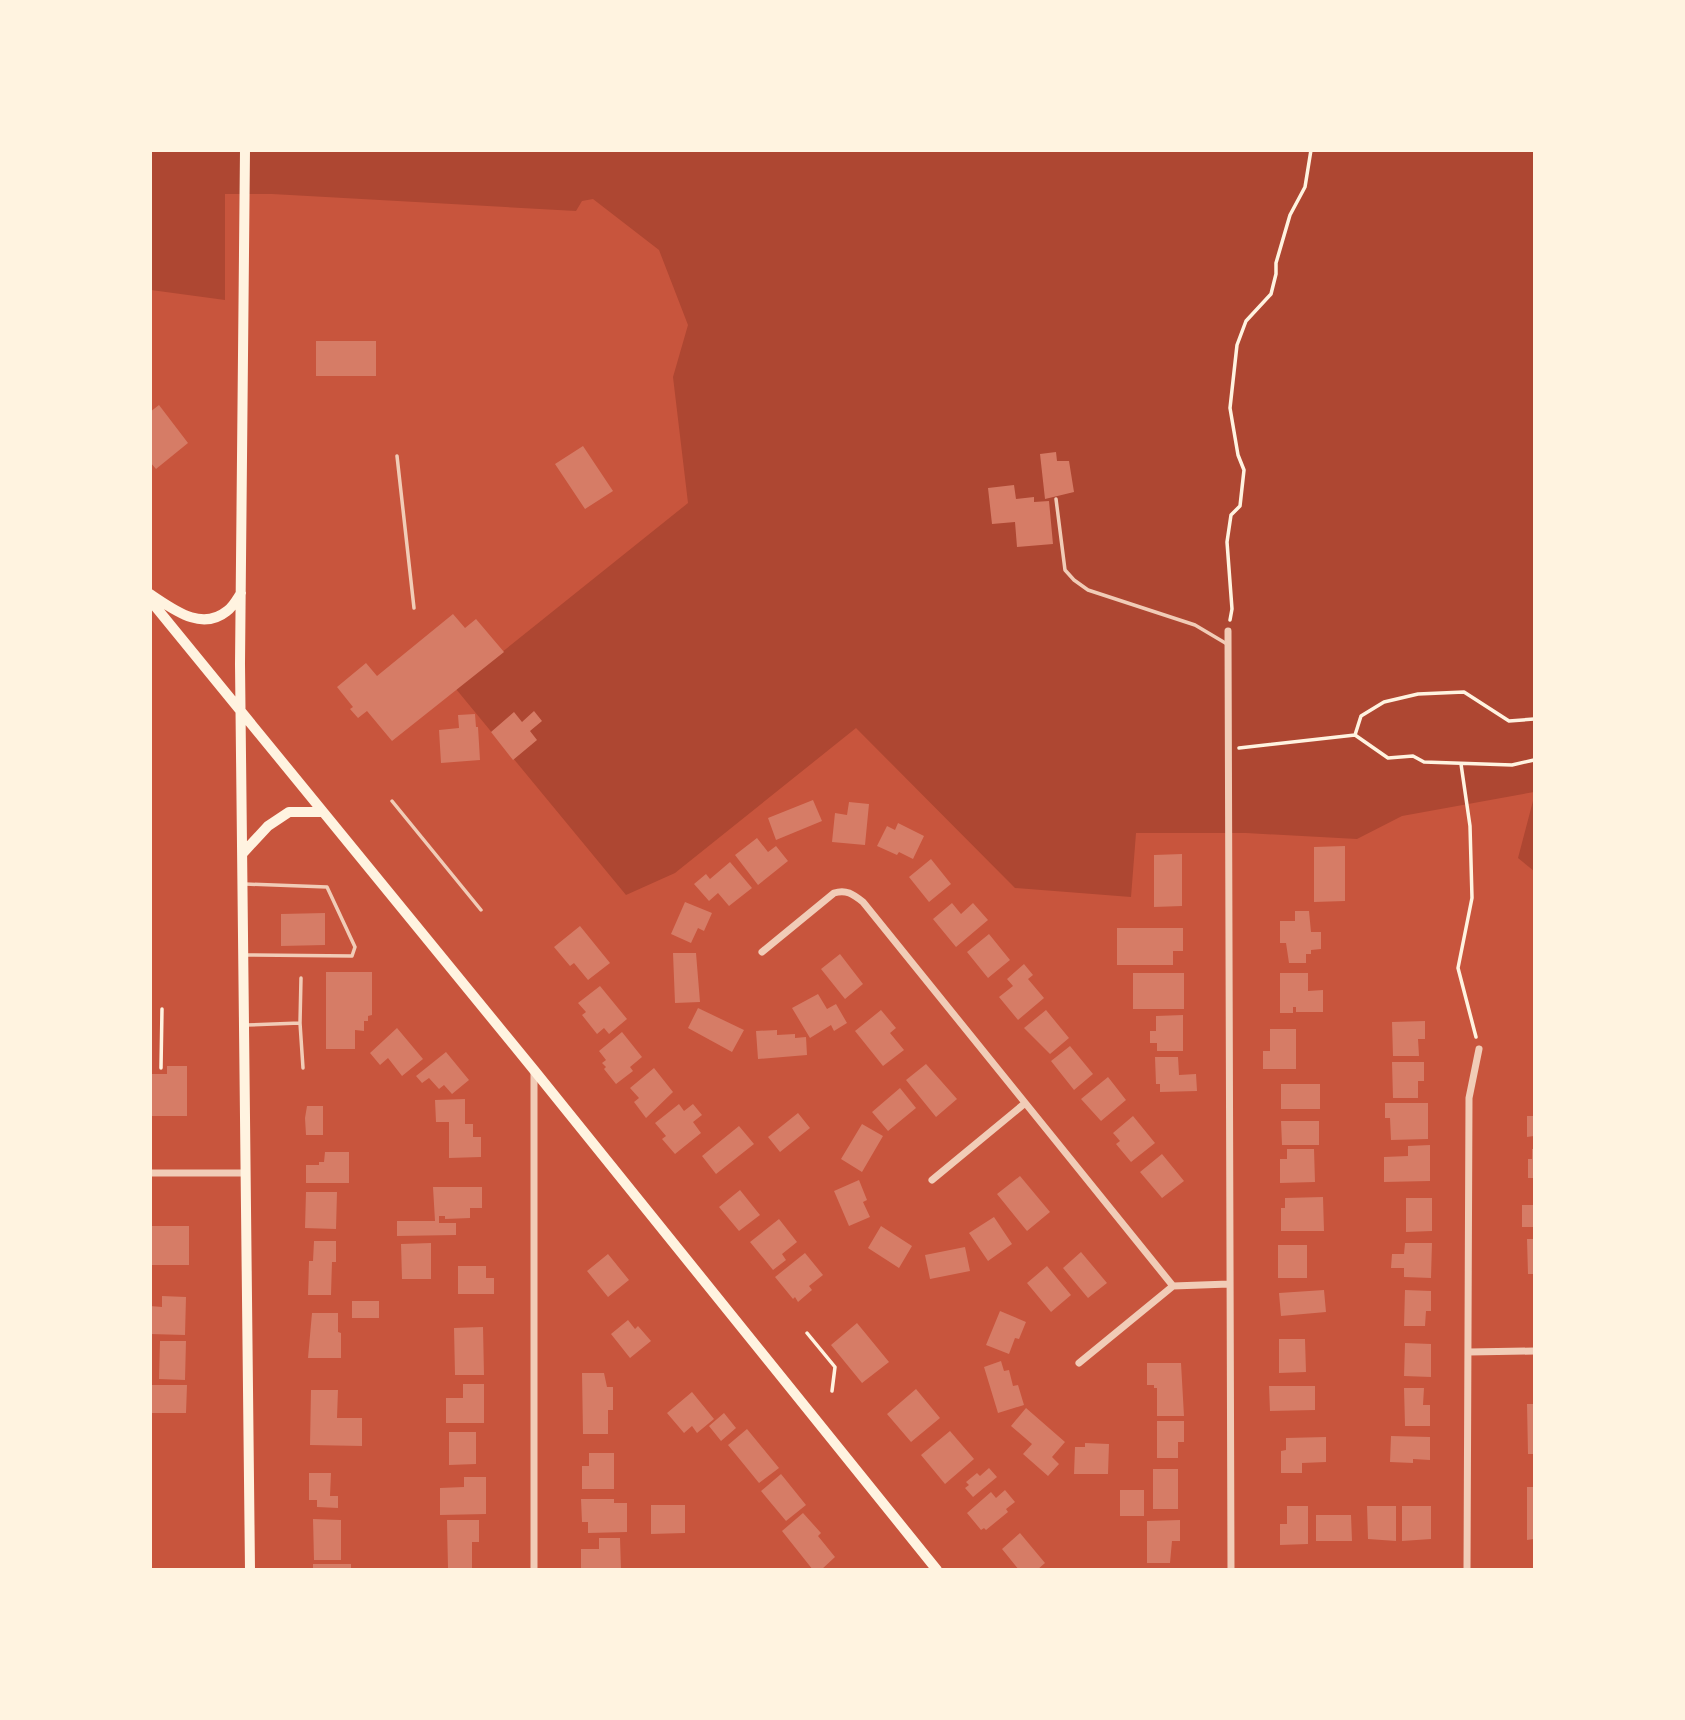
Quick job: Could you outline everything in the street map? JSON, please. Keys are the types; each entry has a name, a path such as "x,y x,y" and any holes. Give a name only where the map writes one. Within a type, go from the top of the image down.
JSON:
{"main road":[{"path":"245,150 241,713 250,1570"},
{"path":"150,594 194,619 209,620 227,611 241,593"},
{"path":"150,600 937,1570"},
{"path":"243,853 268,825 289,812 323,813"}],"street":[{"path":"1228,631 1231,1570"},
{"path":"762,952 834,893 852,893 863,902 1173,1286"},
{"path":"1467,1570 1469,1098 1479,1049"},
{"path":"534,1070 534,1570"},
{"path":"932,1180 1024,1104"},
{"path":"150,1173 246,1173"},
{"path":"1079,1363 1173,1286 1228,1284"},
{"path":"1469,1352 1535,1351"}],"lane":[{"path":"397,456 414,608"},
{"path":"1056,499 1065,570 1074,580 1088,590 1195,625 1227,644"},
{"path":"393,801 481,910"},
{"path":"243,884 327,887 355,947 352,956 243,955"},
{"path":"301,978 303,1068"},
{"path":"244,1025 300,1023"}],"path":[{"path":"1228,631 1232,609 1227,542 1231,515 1240,506 1244,470 1238,455 1230,408 1237,345 1246,321 1271,294 1276,263 1290,215 1305,187 1311,150"},
{"path":"1355,734 1361,716 1384,702 1418,694 1464,692 1509,721 1535,719"},
{"path":"1230,750 1355,734 1388,758 1413,756 1424,762 1512,765 1535,760"},
{"path":"1461,764 1470,826 1472,898 1458,968 1479,1049"},
{"path":"161,1068 162,1009"},
{"path":"807,1333 835,1367 832,1391"}],"shaded area":[{"path":"150,151 1534,151 1534,792 1402,816 1357,839 1246,833 1136,833 1131,897 1015,888 856,728 675,873 626,895 456,689 688,503 673,377 688,325 659,250 593,199 582,201 576,211 272,194 225,194 225,300 151,290"},
{"path":"1534,797 1534,871 1518,858"}],"building":[{"path":"316,341 376,341 376,376 316,376"},
{"path":"159,405 188,443 156,469 150,462 150,412"},
{"path":"583,446 613,491 585,509 555,464"},
{"path":"1056,452 1057,461 1069,461 1074,492 1045,499 1040,454"},
{"path":"1014,485 1016,499 1034,497 1034,502 1049,501 1053,544 1017,547 1015,522 992,524 988,488"},
{"path":"453,614 465,628 476,619 504,652 392,741 367,711 358,718 337,687 366,663 377,676"},
{"path":"534,711 542,721 530,731 537,740 513,760 491,732 514,712 522,722"},
{"path":"475,714 480,760 441,763 439,730 459,728 458,715"},
{"path":"813,800 822,821 776,840 768,818"},
{"path":"849,802 869,804 865,845 832,842 835,813 847,815"},
{"path":"898,823 924,836 913,859 877,846 887,826 895,830"},
{"path":"757,838 768,852 776,846 788,861 758,885 735,855"},
{"path":"1345,846 1345,901 1314,902 1314,847"},
{"path":"1182,854 1182,906 1154,907 1154,855"},
{"path":"931,859 951,884 929,902 909,877"},
{"path":"730,862 752,888 729,906 718,893 709,901 694,884 706,874 710,879"},
{"path":"685,902 712,913 704,931 698,928 691,943 671,934"},
{"path":"952,903 961,914 973,903 988,920 956,947 933,919"},
{"path":"1295,911 1309,911 1311,932 1321,932 1321,949 1311,950 1311,954 1306,954 1306,963 1289,963 1286,943 1280,943 1280,921 1295,921"},
{"path":"325,913 325,945 281,946 281,914"},
{"path":"580,926 610,963 588,980 574,963 570,966 554,947"},
{"path":"1117,928 1183,928 1183,951 1173,951 1173,965 1117,965"},
{"path":"989,934 1010,960 988,978 967,952"},
{"path":"673,953 696,953 700,1002 675,1003"},
{"path":"840,954 863,984 845,999 821,969"},
{"path":"1024,964 1033,975 1028,979 1044,998 1018,1020 999,997 1013,986 1007,979"},
{"path":"326,972 372,972 372,1015 368,1016 368,1021 364,1021 364,1031 355,1030 355,1049 326,1049"},
{"path":"1133,973 1184,973 1184,1009 1133,1009"},
{"path":"1280,973 1308,973 1308,991 1323,990 1323,1012 1296,1012 1296,1007 1293,1007 1293,1013 1280,1013"},
{"path":"600,986 627,1019 609,1034 604,1028 597,1034 582,1015 586,1012 578,1003"},
{"path":"818,994 827,1009 836,1004 847,1023 834,1031 831,1025 810,1038 792,1008"},
{"path":"698,1008 744,1030 732,1052 688,1028"},
{"path":"881,1010 896,1028 890,1033 904,1050 883,1066 855,1031"},
{"path":"1046,1010 1069,1038 1050,1054 1024,1028"},
{"path":"1183,1015 1183,1051 1157,1051 1157,1043 1150,1043 1150,1031 1156,1031 1156,1016"},
{"path":"1425,1021 1425,1039 1418,1039 1419,1056 1393,1056 1392,1022"},
{"path":"397,1028 423,1059 402,1076 388,1058 380,1065 370,1053"},
{"path":"1270,1029 1296,1029 1296,1069 1263,1069 1263,1051 1270,1051"},
{"path":"777,1030 777,1035 795,1034 795,1038 806,1037 807,1055 758,1059 756,1031"},
{"path":"622,1032 642,1057 630,1067 633,1071 616,1084 604,1069 606,1067 602,1063 606,1060 599,1051"},
{"path":"1070,1046 1093,1074 1074,1090 1051,1061"},
{"path":"446,1052 469,1080 452,1094 444,1085 439,1089 429,1078 422,1083 416,1076"},
{"path":"1155,1057 1178,1057 1179,1075 1196,1074 1197,1091 1160,1092 1160,1084 1156,1084"},
{"path":"1392,1062 1424,1062 1424,1081 1418,1081 1418,1098 1393,1098"},
{"path":"926,1064 957,1099 936,1117 906,1080"},
{"path":"167,1066 187,1066 187,1116 150,1116 150,1074 167,1074"},
{"path":"654,1068 673,1092 646,1118 634,1102 639,1098 630,1088"},
{"path":"1108,1077 1126,1100 1101,1121 1081,1099"},
{"path":"1281,1084 1320,1084 1320,1109 1281,1109"},
{"path":"900,1088 916,1108 888,1131 872,1112"},
{"path":"465,1099 465,1124 473,1124 473,1137 481,1137 481,1157 449,1158 449,1122 436,1122 435,1100"},
{"path":"1385,1103 1428,1103 1428,1139 1391,1140 1390,1118 1385,1118"},
{"path":"679,1104 684,1111 693,1104 702,1115 693,1122 701,1133 675,1154 662,1139 666,1136 655,1123"},
{"path":"307,1106 323,1106 323,1135 306,1135"},
{"path":"798,1113 810,1128 780,1152 768,1137"},
{"path":"1133,1116 1155,1143 1131,1162 1116,1144 1120,1141 1113,1133"},
{"path":"1527,1116 1534,1116 1534,1136 1527,1137"},
{"path":"1281,1121 1319,1121 1319,1145 1282,1145"},
{"path":"862,1124 883,1136 862,1172 841,1159"},
{"path":"739,1126 754,1144 716,1174 702,1156"},
{"path":"1430,1145 1430,1181 1384,1182 1384,1157 1408,1156 1408,1146"},
{"path":"1287,1149 1314,1149 1315,1182 1280,1183 1280,1159 1287,1159"},
{"path":"1532,1149 1534,1178 1528,1178 1528,1159 1532,1159"},
{"path":"325,1152 349,1152 349,1183 306,1183 306,1165 319,1165 319,1162 324,1162"},
{"path":"1162,1154 1184,1181 1162,1198 1140,1172"},
{"path":"1020,1176 1050,1212 1027,1231 997,1194"},
{"path":"859,1180 867,1200 863,1202 870,1217 849,1226 834,1191"},
{"path":"433,1187 482,1187 482,1208 470,1208 470,1218 445,1219 445,1216 439,1216 439,1223 456,1223 456,1235 397,1236 397,1221 435,1221"},
{"path":"740,1190 760,1215 739,1231 719,1207"},
{"path":"306,1192 337,1192 336,1229 305,1228"},
{"path":"1323,1197 1324,1231 1281,1231 1281,1208 1285,1208 1285,1198"},
{"path":"1406,1198 1432,1198 1432,1231 1406,1232"},
{"path":"1522,1205 1534,1205 1534,1227 1522,1227"},
{"path":"994,1217 1012,1244 988,1261 969,1233"},
{"path":"779,1219 797,1242 782,1254 786,1260 773,1270 750,1242"},
{"path":"150,1226 189,1226 189,1265 150,1265"},
{"path":"881,1226 912,1246 899,1268 868,1248"},
{"path":"1527,1239 1534,1239 1534,1274 1528,1274"},
{"path":"314,1241 336,1241 331,1295 308,1295 309,1261 313,1261"},
{"path":"431,1243 431,1279 402,1279 401,1244"},
{"path":"1405,1243 1432,1243 1431,1278 1404,1277 1404,1268 1391,1268 1392,1254 1404,1254"},
{"path":"1278,1245 1307,1245 1307,1278 1278,1278"},
{"path":"965,1247 970,1271 930,1279 925,1255"},
{"path":"1081,1252 1107,1283 1088,1298 1063,1268"},
{"path":"805,1253 823,1275 809,1286 812,1290 798,1302 775,1277"},
{"path":"608,1254 629,1280 608,1297 587,1271"},
{"path":"458,1266 486,1266 486,1278 494,1278 494,1294 458,1294"},
{"path":"1047,1266 1071,1295 1051,1312 1027,1283"},
{"path":"1324,1290 1326,1312 1281,1316 1279,1293"},
{"path":"1405,1290 1431,1291 1431,1311 1426,1311 1425,1326 1404,1326"},
{"path":"162,1296 186,1297 185,1335 150,1334 150,1306 162,1307"},
{"path":"352,1301 379,1301 379,1318 352,1318"},
{"path":"1000,1311 1026,1322 1019,1339 1015,1338 1009,1354 986,1345"},
{"path":"312,1313 338,1313 341,1358 308,1358"},
{"path":"628,1320 635,1329 638,1326 651,1341 630,1358 611,1334"},
{"path":"857,1323 889,1362 862,1383 831,1345"},
{"path":"483,1327 484,1375 455,1375 454,1328"},
{"path":"1279,1339 1305,1339 1306,1372 1279,1373"},
{"path":"160,1341 186,1341 185,1380 159,1379"},
{"path":"1405,1343 1431,1344 1431,1377 1404,1376"},
{"path":"1001,1361 1004,1371 1009,1370 1013,1386 1018,1385 1024,1405 998,1413 984,1367"},
{"path":"1147,1363 1181,1363 1184,1416 1157,1416 1157,1388 1147,1385"},
{"path":"582,1373 604,1373 607,1387 613,1387 613,1410 608,1410 608,1434 583,1434"},
{"path":"463,1384 484,1384 484,1423 446,1423 446,1398 463,1398"},
{"path":"150,1385 187,1385 186,1413 150,1413"},
{"path":"1269,1386 1315,1386 1315,1410 1270,1411"},
{"path":"1404,1388 1424,1388 1423,1405 1430,1405 1430,1426 1405,1426"},
{"path":"916,1389 940,1418 911,1442 887,1414"},
{"path":"311,1390 338,1390 337,1418 362,1418 362,1446 310,1445"},
{"path":"692,1392 714,1419 697,1433 692,1426 684,1433 667,1413"},
{"path":"1527,1404 1534,1404 1534,1454 1528,1454"},
{"path":"1026,1408 1065,1442 1052,1457 1059,1464 1048,1476 1023,1454 1032,1444 1011,1426"},
{"path":"724,1413 736,1428 721,1441 709,1426"},
{"path":"1157,1421 1184,1421 1184,1442 1178,1442 1178,1458 1157,1458"},
{"path":"747,1429 779,1468 759,1483 728,1445"},
{"path":"950,1431 974,1459 945,1484 921,1455"},
{"path":"449,1432 476,1432 476,1464 449,1465"},
{"path":"1391,1436 1430,1437 1430,1460 1413,1459 1413,1463 1390,1462"},
{"path":"1326,1437 1326,1462 1302,1463 1302,1473 1281,1473 1281,1451 1286,1450 1286,1438"},
{"path":"1085,1443 1109,1444 1108,1474 1074,1474 1075,1447 1085,1447"},
{"path":"589,1453 614,1453 614,1489 582,1489 582,1466 589,1466"},
{"path":"989,1468 997,1477 973,1497 965,1488 969,1485 966,1482 977,1473 980,1476"},
{"path":"1153,1469 1178,1469 1178,1509 1153,1509"},
{"path":"309,1473 331,1473 330,1496 338,1496 338,1508 317,1507 317,1500 309,1500"},
{"path":"781,1474 806,1505 786,1521 761,1491"},
{"path":"464,1477 486,1477 486,1514 440,1515 440,1488 464,1487"},
{"path":"1527,1487 1534,1487 1534,1539 1527,1540"},
{"path":"1005,1490 1015,1502 1006,1509 1008,1512 986,1530 981,1530 967,1513 991,1492 996,1498"},
{"path":"1120,1490 1144,1490 1144,1516 1120,1516"},
{"path":"581,1499 614,1499 614,1503 627,1503 627,1532 588,1533 588,1522 582,1522"},
{"path":"651,1505 685,1505 685,1533 651,1534"},
{"path":"1287,1506 1308,1506 1308,1544 1280,1545 1280,1524 1287,1524"},
{"path":"1367,1506 1396,1506 1396,1541 1368,1539"},
{"path":"1402,1506 1431,1506 1431,1539 1402,1541"},
{"path":"803,1513 821,1533 818,1536 835,1557 821,1570 813,1570 782,1531"},
{"path":"1316,1515 1351,1515 1352,1541 1316,1541"},
{"path":"313,1519 341,1520 341,1560 314,1560"},
{"path":"447,1520 479,1520 479,1542 472,1542 472,1568 448,1568"},
{"path":"1180,1520 1180,1541 1172,1541 1170,1563 1147,1563 1147,1521"},
{"path":"1020,1533 1045,1563 1037,1570 1019,1570 1002,1549"},
{"path":"599,1538 620,1538 621,1570 581,1570 581,1549 599,1549"},
{"path":"313,1564 351,1564 351,1570 313,1570"}]}
